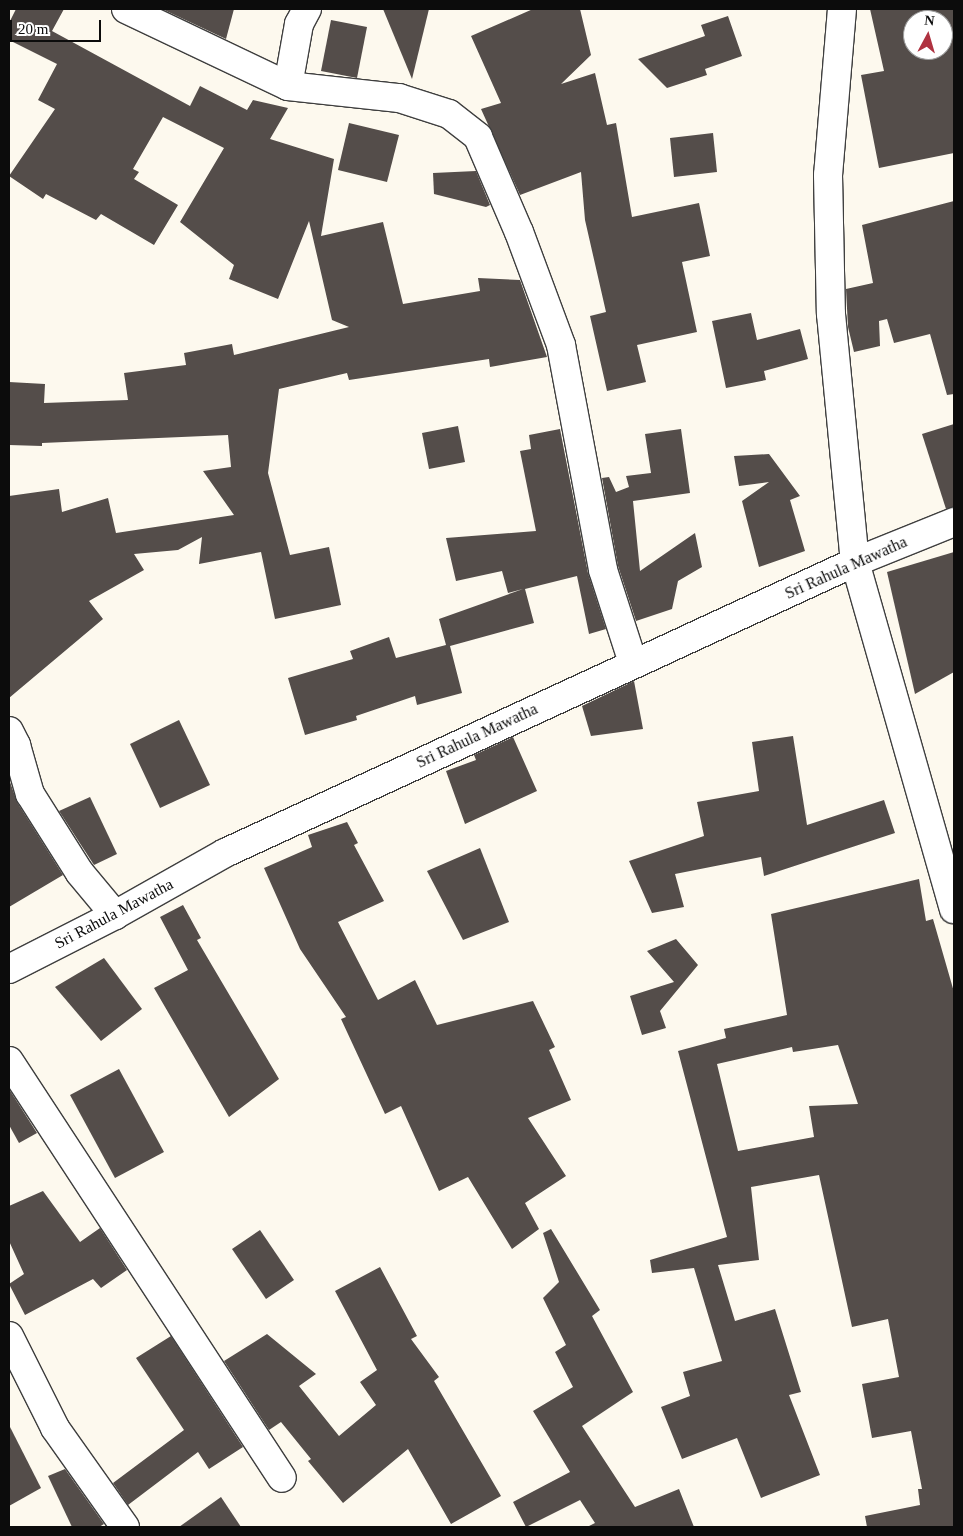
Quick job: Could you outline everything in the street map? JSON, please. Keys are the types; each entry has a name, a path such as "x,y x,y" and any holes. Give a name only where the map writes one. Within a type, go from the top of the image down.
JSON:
{"street":[{"path":"126,9 288,86 399,98 449,114 478,137 519,232 561,345 603,570 633,663"},
{"path":"288,86 299,24 307,9"},
{"path":"842,9 828,175 830,314 855,562 954,909"},
{"name":"Sri Rahula Mawatha","path":"9,968 115,915 225,854 633,663 855,562 954,522"},
{"path":"9,732 16,745 30,794 80,873 115,915"},
{"path":"9,1061 282,1478"},
{"path":"9,1336 56,1428 125,1527"}],"building":[{"path":"16,9 64,9 52,31 190,106 200,86 247,110 253,100 288,108 270,139 334,159 321,236 383,222 403,304 480,291 478,278 520,280 547,357 490,367 489,359 349,380 347,373 279,389 268,473 290,555 329,547 341,605 275,619 261,552 199,564 202,537 178,550 134,554 144,570 89,601 103,619 9,698 9,496 59,489 62,512 108,498 116,533 234,515 203,471 231,467 228,435 42,443 42,446 9,445 9,382 45,384 44,403 128,400 124,373 186,365 184,353 232,344 234,355 349,327 332,320 309,221 278,299 229,279 234,265 180,222 224,148 163,117 133,169 139,172 134,179 178,205 154,245 101,214 96,220 46,194 43,199 9,176 55,109 38,100 57,64 9,40 9,23"},
{"path":"162,9 234,9 226,39"},
{"path":"383,9 429,9 412,79"},
{"path":"533,9 580,9 591,55 561,84 595,73 607,125 616,123 632,217 699,203 710,256 682,262 697,332 637,345 646,382 607,391 590,316 606,312 585,220 581,172 520,195 481,109 501,103 471,36"},
{"path":"870,9 954,9 954,153 879,168 861,75 884,71"},
{"path":"728,16 742,56 705,69 707,75 667,88 638,59 705,36 701,25"},
{"path":"331,20 367,27 357,78 321,71"},
{"path":"349,123 399,135 387,182 338,170"},
{"path":"713,133 717,172 674,177 670,138"},
{"path":"476,171 490,205 486,207 434,194 433,173"},
{"path":"954,201 954,394 947,395 930,334 894,343 887,319 879,321 880,346 854,352 848,327 846,289 873,283 862,225"},
{"path":"751,313 757,340 800,329 808,359 764,371 766,380 726,388 712,321"},
{"path":"954,424 954,507 946,509 922,434"},
{"path":"458,426 465,462 429,469 422,433"},
{"path":"560,429 588,573 606,629 589,634 577,576 525,589 534,623 450,646 462,693 417,705 415,696 356,716 357,720 305,735 288,678 353,659 350,651 389,637 396,658 446,645 439,619 523,589 508,593 502,571 456,581 446,538 536,531 520,451 531,449 529,435"},
{"path":"681,429 690,493 633,501 640,571 695,533 702,567 678,581 672,609 636,621 618,566 602,478 609,477 616,492 629,487 626,476 651,473 645,434"},
{"path":"769,454 800,496 790,500 805,551 759,567 742,501 769,482 739,486 734,456"},
{"path":"954,552 954,672 915,694 887,572"},
{"path":"634,681 643,729 591,736 582,706"},
{"path":"179,720 210,785 160,808 130,744"},
{"path":"793,736 807,825 884,800 895,833 764,876 761,857 675,874 684,907 652,913 629,861 704,836 697,802 759,791 752,742"},
{"path":"513,737 537,791 465,824 446,771 476,760 474,755"},
{"path":"9,779 17,802 63,875 9,907"},
{"path":"90,797 117,854 94,865 59,811"},
{"path":"347,822 358,843 354,845 384,901 338,922 378,1000 415,980 437,1025 533,1001 555,1047 549,1050 571,1100 528,1118 566,1176 525,1203 539,1229 512,1249 468,1177 439,1191 401,1106 385,1114 341,1019 346,1017 300,949 264,868 312,847 308,835"},
{"path":"480,848 509,922 463,940 427,871"},
{"path":"919,879 926,921 933,919 954,992 954,1527 867,1527 865,1516 920,1505 918,1489 922,1489 911,1431 872,1438 862,1384 899,1377 888,1319 852,1327 819,1175 751,1187 759,1260 718,1265 735,1321 775,1309 801,1392 789,1395 820,1475 761,1498 737,1438 682,1459 661,1407 690,1396 683,1372 722,1361 694,1268 652,1273 650,1260 727,1237 678,1051 726,1038 724,1029 787,1015 771,914","holes":["838,1045 858,1104 809,1106 814,1137 738,1151 717,1064 792,1047 793,1052"]},
{"path":"183,905 201,938 197,940 279,1079 229,1117 154,988 188,970 160,917"},
{"path":"676,939 698,965 660,1011 666,1028 642,1035 630,996 674,982 647,951"},
{"path":"104,958 142,1009 101,1041 55,987"},
{"path":"119,1069 164,1152 115,1178 70,1095"},
{"path":"9,1089 37,1133 19,1143 9,1125"},
{"path":"43,1191 80,1242 100,1228 127,1270 101,1288 93,1279 25,1315 9,1284 24,1274 9,1241 9,1206"},
{"path":"551,1229 600,1310 592,1316 633,1392 582,1426 635,1507 679,1489 694,1527 587,1527 595,1523 580,1500 526,1527 513,1502 570,1472 533,1411 573,1387 555,1352 566,1345 543,1298 559,1282 543,1233"},
{"path":"260,1230 294,1280 266,1299 232,1249"},
{"path":"380,1267 417,1336 411,1339 439,1377 434,1381 501,1496 451,1524 408,1449 343,1503 308,1461 311,1459 281,1422 269,1430 224,1361 267,1334 316,1374 299,1386 339,1436 376,1405 360,1382 377,1370 335,1291"},
{"path":"171,1336 243,1447 209,1469 198,1452 128,1505 113,1483 184,1430 136,1358"},
{"path":"9,1425 41,1488 9,1506"},
{"path":"65,1469 104,1524 99,1527 72,1527 48,1476"},
{"path":"221,1497 241,1527 179,1527"}]}
